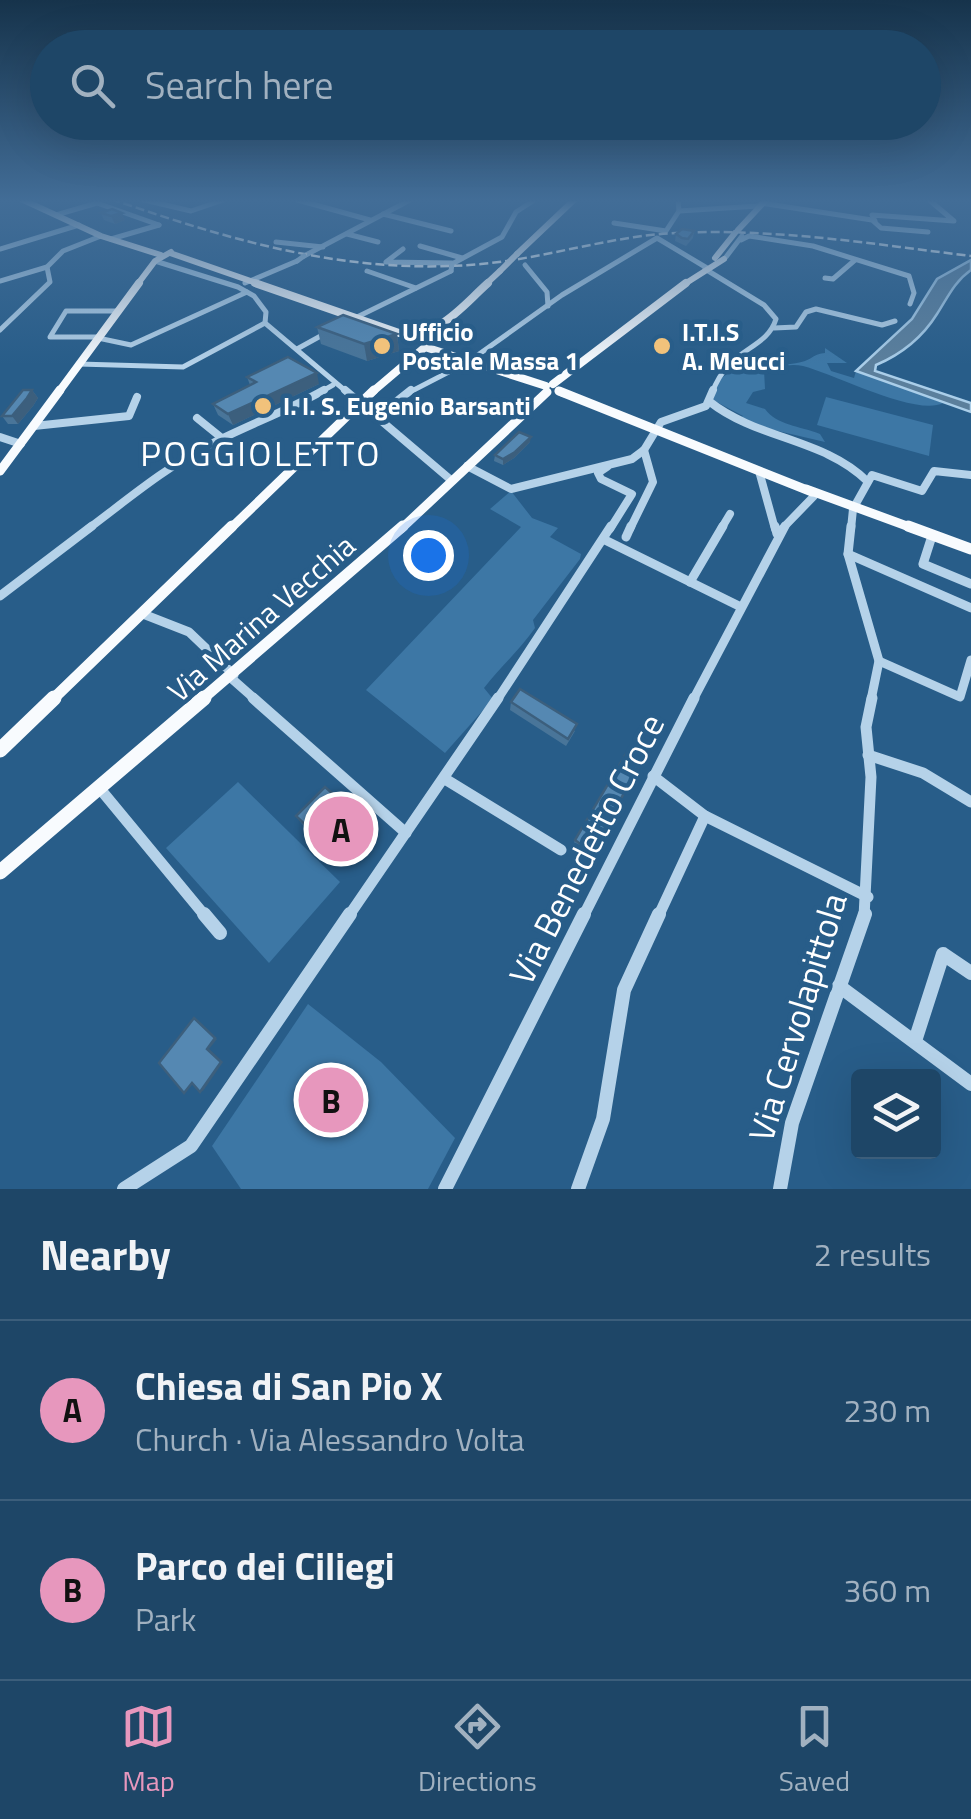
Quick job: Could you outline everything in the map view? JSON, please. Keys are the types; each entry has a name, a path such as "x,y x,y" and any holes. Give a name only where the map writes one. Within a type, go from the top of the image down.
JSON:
{"main road":[{"path":"0,471 161,254"},
{"path":"163,254 399,333 438,336"},
{"path":"0,750 408,357 426,348 517,254"},
{"name":"Via Marina Vecchia","path":"0,872 102,790 553,388 721,254"},
{"path":"399,333 426,348 451,352 553,388 760,474 971,549"},
{"path":"408,357 412,342 422,336"},
{"path":"438,336 451,352"},
{"path":"824,500 854,508"}],"street":[{"path":"0,281 47,267 60,254"},
{"path":"162,254 248,292 263,307 264,323 280,340 297,348 333,385 451,480"},
{"path":"238,287 307,254"},
{"path":"397,254 386,262 452,266"},
{"path":"450,254 462,258"},
{"path":"344,324 416,288 469,254"},
{"path":"377,417 413,389 472,359 631,254"},
{"path":"707,254 718,258 768,308 776,319 774,328"},
{"path":"718,258 725,254"},
{"path":"838,254 912,279 910,304"},
{"path":"826,278 834,280 855,260"},
{"path":"526,264 547,292 548,306"},
{"path":"0,330 50,282 47,267"},
{"path":"878,276 888,270"},
{"path":"367,271 416,288"},
{"path":"118,311 66,311 50,337 98,338 121,346 144,342 248,292"},
{"path":"710,402 712,385 729,360 774,328 796,327 811,310 882,325 895,320"},
{"path":"78,364 183,366 264,323"},
{"path":"297,348 332,330"},
{"path":"0,596 124,498 222,439 261,424 333,385"},
{"path":"34,426 129,416 138,397"},
{"path":"604,473 644,450 654,429 710,402"},
{"path":"710,402 737,423 851,464 867,481 876,475 922,491 934,471 971,475"},
{"path":"198,418 222,439"},
{"path":"0,437 21,444"},
{"path":"626,536 653,482 644,450"},
{"path":"124,1189 191,1146 605,540 632,494 604,473 584,470 511,488 467,466"},
{"path":"760,474 777,534"},
{"name":"Via Cervolapittola","path":"780,1189 792,1123 868,896 866,727 879,661 848,554 854,508 867,481"},
{"name":"Via Benedetto Croce","path":"445,1189 777,534 814,496 809,490"},
{"name":"Via Benedetto Croce","path":"798,513 824,500"},
{"path":"771,505 782,514 798,513"},
{"path":"690,582 730,514"},
{"path":"932,536 923,564 971,584"},
{"path":"605,540 741,607"},
{"path":"848,554 971,608"},
{"path":"143,614 189,632 232,676 406,833"},
{"path":"879,661 960,697 971,660"},
{"path":"868,756 903,763 971,802"},
{"path":"653,776 705,816 868,896"},
{"path":"444,778 561,850"},
{"path":"102,790 220,933"},
{"path":"578,1189 603,1119 624,990 705,816"},
{"path":"915,1041 943,954 971,973"},
{"path":"839,986 971,1084"}],"shaded area":[{"path":"971,260 971,270 925,331 903,350 876,365 875,371 971,403 971,412 856,371 912,319 937,279"},
{"path":"825,348 847,363 827,363 831,371 854,378 856,371 943,403 931,406 895,400 803,366 764,370 765,389 753,392 746,403 765,409 782,422 820,434 825,442 736,421 743,416 713,400 724,376 736,370 793,364 825,353"},
{"path":"826,397 933,425 929,456 817,425"},
{"path":"511,491 532,518 558,528 550,537 581,554 580,559 533,620 535,628 484,688 493,699 445,753 366,690 521,527 490,509"},
{"path":"238,782 340,882 269,963 166,848"},
{"path":"308,1004 381,1062 455,1138 428,1189 241,1189 212,1146"}],"building":[{"path":"343,315 397,334 364,344 317,327"},
{"path":"288,357 317,373 228,414 213,404 256,382 247,377"},
{"path":"23,390 32,390 12,416 2,416"},
{"path":"519,432 531,437 503,459 495,455"},
{"path":"520,689 577,724 568,739 511,702"},
{"path":"627,752 642,761 591,852 575,840"},
{"path":"325,787 362,819 351,832 355,835 351,841 346,837 334,852 296,816"},
{"path":"194,1018 215,1038 207,1049 221,1062 200,1092 192,1083 184,1093 159,1063"}],"railway":[{"path":"307,254 385,265 432,266 481,264 543,254"},
{"path":"959,254 971,256"}],"place":[{"name":"Ufficio Postale Massa 1","path":"382,346"},
{"name":"I.T.I.S A. Meucci","path":"662,346"},
{"name":"I. I. S. Eugenio Barsanti","path":"263,406"},
{"name":"Chiesa di San Pio X","path":"341,829"},
{"name":"Parco dei Ciliegi","path":"331,1100"}],"district":[{"name":"POGGIOLETTO","path":"261,453"}]}
